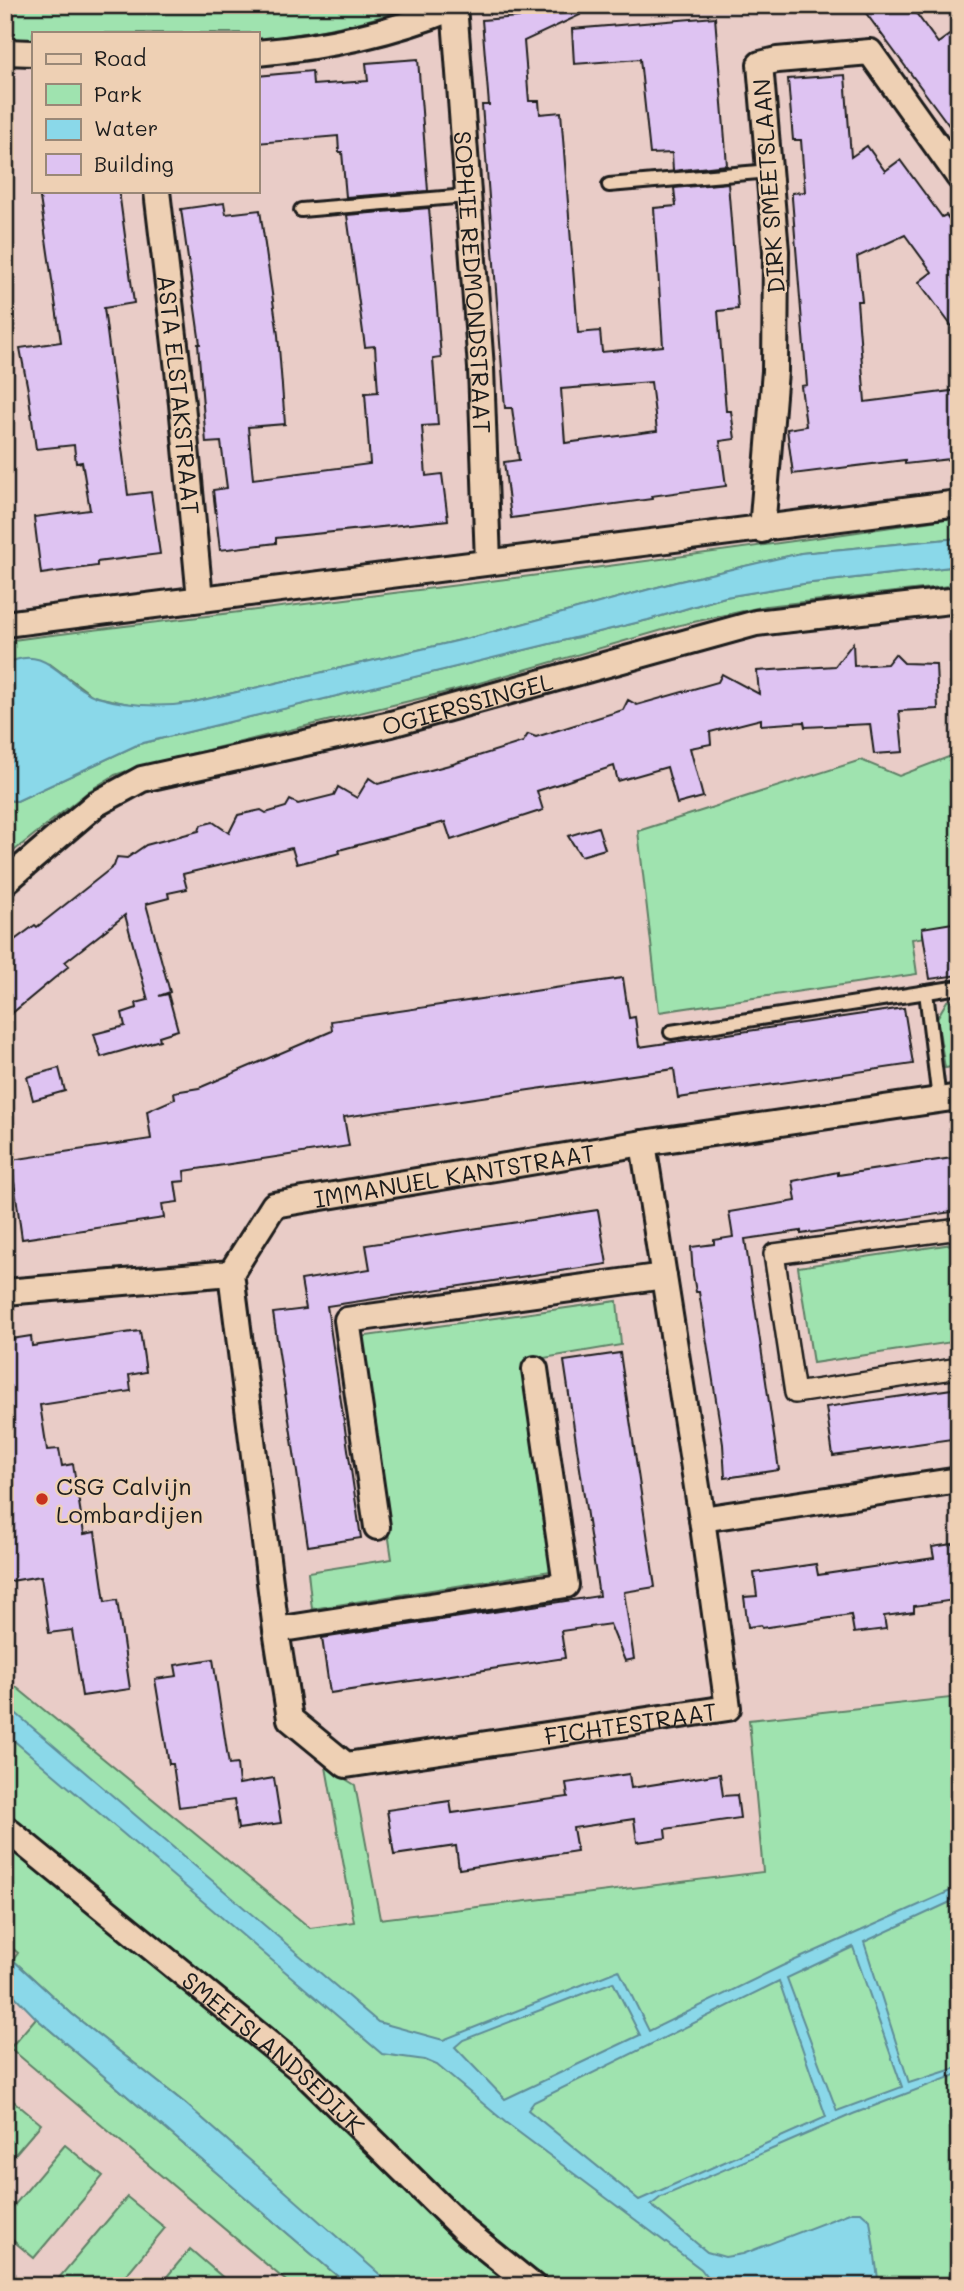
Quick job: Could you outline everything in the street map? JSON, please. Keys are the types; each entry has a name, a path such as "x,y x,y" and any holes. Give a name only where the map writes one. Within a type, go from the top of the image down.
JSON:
{"street":[{"path":"259,53 352,40 411,25 454,6"},
{"name":"SOPHIE REDMONDSTRAAT","path":"454,6 481,368 488,562"},
{"path":"5,52 32,52"},
{"name":"DIRK SMEETSLAAN","path":"762,530 775,371 776,251 760,64 777,60 870,52 959,177"},
{"name":"ASTA ELSTAKSTRAAT","path":"157,192 182,404 200,599"},
{"path":"5,624 959,503"},
{"name":"OGIERSSINGEL","path":"5,882 96,804 142,779 390,724 756,623 959,600"},
{"name":"IMMANUEL KANTSTRAAT","path":"230,1273 274,1205 643,1143 949,1099"},
{"name":"FICHTESTRAAT","path":"230,1273 290,1719 345,1765 728,1708 702,1519 643,1143"},
{"path":"959,1228 774,1254 795,1393 959,1368"},
{"path":"5,1292 230,1273"},
{"path":"377,1527 346,1320 664,1276"},
{"path":"276,1630 566,1585 535,1369"},
{"path":"702,1519 959,1480"},
{"name":"SMEETSLANDSEDIJK","path":"5,1828 300,2069 465,2231 533,2286"}],"lane":[{"path":"609,186 770,171"},
{"path":"301,211 467,196"},
{"path":"671,1032 959,987"},
{"name":"IMMANUEL KANTSTRAAT","path":"926,992 949,1099"}],"green space":[{"path":"5,5 417,5 338,27 259,40 259,32 32,32 32,41 5,41"},
{"path":"959,517 959,538 801,553 676,582 478,636 165,707 133,705 93,696 50,664 15,660 5,665 5,641 602,567"},
{"path":"959,566 959,585 766,606 680,625 455,690 145,765 115,775 89,791 10,854 5,853 5,800 17,801 139,744 648,620 725,597 803,584"},
{"path":"959,753 959,932 912,939 917,974 659,1012 638,831 861,760 899,776"},
{"path":"959,999 959,1066 945,1068 937,1018 947,1001"},
{"path":"959,1243 959,1341 813,1363 798,1267"},
{"path":"617,1301 621,1345 526,1361 557,1570 312,1609 308,1572 392,1559 359,1337"},
{"path":"5,1678 310,1928 354,1922 326,1767 355,1785 380,1919 763,1872 749,1720 959,1697 959,2286 391,2286 186,2104 72,2014 13,1960 18,1953 5,1942"},
{"path":"36,2018 349,2286 292,2286 10,2048"},
{"path":"5,2094 41,2124 5,2166"},
{"path":"65,2145 103,2176 34,2258 5,2234 5,2216"},
{"path":"127,2197 165,2228 117,2286 67,2286 58,2279"},
{"path":"190,2249 227,2281 223,2286 159,2286"}],"water":[{"path":"959,538 959,566 803,584 725,597 648,620 139,744 17,801 5,800 5,665 19,659 43,661 97,697 143,705 178,705 478,636 676,582 801,553"},
{"path":"5,1704 378,2022 443,2040 619,1970 649,2031 782,1966 959,1887 959,1898 864,1942 909,2083 956,2068 958,2074 853,2114 661,2197 651,2205 707,2252 725,2257 743,2254 852,2212 861,2212 870,2220 879,2286 714,2286 701,2269 505,2122 437,2065 425,2060 382,2054 5,1733","holes":["853,1947 902,2087 837,2111 787,1978","779,1981 826,2117 639,2200 528,2110 534,2102","613,1982 640,2035 505,2099 455,2047 463,2040"]},
{"path":"5,1949 13,1960 72,2014 186,2104 393,2286 349,2286 36,2018 5,1986"}],"building":[{"path":"860,5 910,5 938,43 959,28 959,139"},
{"path":"579,12 580,15 524,41 529,101 539,101 540,114 561,112 578,333 600,331 602,352 663,346 654,208 676,206 674,188 728,183 738,309 718,311 726,411 731,411 735,439 720,441 726,486 511,518 504,462 519,460 512,408 505,408 482,105 489,105 482,20","holes":["651,382 657,431 565,443 561,389"]},
{"path":"715,17 727,165 673,171 672,153 650,154 640,59 574,64 572,29"},
{"path":"418,59 428,191 346,197 338,136 259,143 259,76 312,71 313,85 368,81 366,63"},
{"path":"845,75 851,157 867,146 885,171 900,160 942,217 946,215 959,233 959,336 919,282 932,272 905,235 857,257 862,301 857,301 865,402 959,390 959,458 905,464 905,460 793,474 787,429 806,426 801,386 807,385 792,193 805,192 801,140 793,140 788,79"},
{"path":"39,192 119,192 134,303 104,308 128,495 151,492 160,554 97,562 97,566 41,574 34,517 90,510 82,462 76,463 74,445 36,449 20,348 61,342"},
{"path":"224,203 226,214 260,210 278,335 285,424 248,427 253,479 370,464 365,393 378,392 375,346 365,347 347,215 429,208 441,358 433,359 438,425 422,426 426,476 442,474 448,520 276,538 276,543 220,550 213,490 227,488 221,442 206,443 200,344 181,209"},
{"path":"853,643 854,666 887,664 895,654 904,663 936,664 938,709 899,711 903,752 874,754 870,724 805,727 804,722 761,725 761,719 710,732 711,744 690,748 703,797 677,804 667,767 618,781 614,766 537,791 543,810 451,840 445,822 297,864 292,848 183,874 187,889 168,893 169,898 146,904 170,992 159,996 168,994 178,1030 159,1036 160,1040 101,1057 94,1034 125,1026 122,1013 137,1008 136,1003 148,1000 125,915 65,962 69,966 5,1019 5,947 35,925 37,927 114,866 117,857 127,858 146,845 199,831 201,825 213,822 229,833 238,815 261,810 266,813 286,807 290,800 298,804 334,795 338,787 357,798 369,778 378,784 453,764 523,742 528,734 536,737 623,710 628,700 637,705 718,682 722,674 759,694 757,671 835,666"},
{"path":"598,827 605,849 581,856 568,836"},
{"path":"959,922 959,975 930,979 922,928"},
{"path":"623,978 629,1018 635,1017 639,1047 904,1008 913,1064 678,1098 674,1069 344,1117 349,1146 184,1171 185,1181 175,1182 178,1202 162,1204 164,1218 22,1239 11,1160 151,1139 147,1111 175,1099 174,1092 199,1088 332,1031 331,1021"},
{"path":"59,1068 65,1091 33,1100 27,1077"},
{"path":"959,1157 959,1211 801,1234 801,1231 745,1239 779,1470 725,1478 723,1444 699,1292 696,1292 693,1275 691,1247 714,1244 714,1240 733,1237 729,1212 796,1201 793,1181 838,1172 838,1175"},
{"path":"598,1210 607,1264 327,1306 361,1538 308,1546 273,1313 306,1309 301,1280 370,1269 366,1245"},
{"name":"CSG Calvijn Lombardijen","path":"140,1331 146,1372 129,1375 131,1391 40,1405 47,1450 59,1449 62,1466 73,1464 84,1534 95,1532 105,1602 117,1600 130,1689 82,1696 72,1630 49,1633 41,1576 5,1582 5,1340 31,1336 32,1346"},
{"path":"620,1353 655,1587 624,1592 634,1659 625,1661 610,1624 561,1631 565,1658 330,1693 322,1638 599,1596 564,1361"},
{"path":"959,1388 959,1438 833,1456 826,1407"},
{"path":"959,1543 959,1594 953,1595 954,1600 914,1606 914,1612 884,1616 886,1629 854,1633 851,1615 762,1628 761,1625 748,1627 744,1597 757,1596 754,1573 816,1564 818,1575 934,1558 932,1547"},
{"path":"213,1659 229,1765 237,1764 239,1784 274,1778 281,1823 238,1829 234,1800 179,1807 155,1679 177,1676 175,1665"},
{"path":"629,1774 631,1788 720,1774 723,1796 737,1795 740,1818 665,1829 666,1838 637,1842 634,1819 573,1828 577,1851 459,1869 456,1846 394,1855 387,1810 450,1801 452,1813 568,1797 566,1783"}],"place":[{"name":"CSG Calvijn Lombardijen","path":"42,1499"}]}
